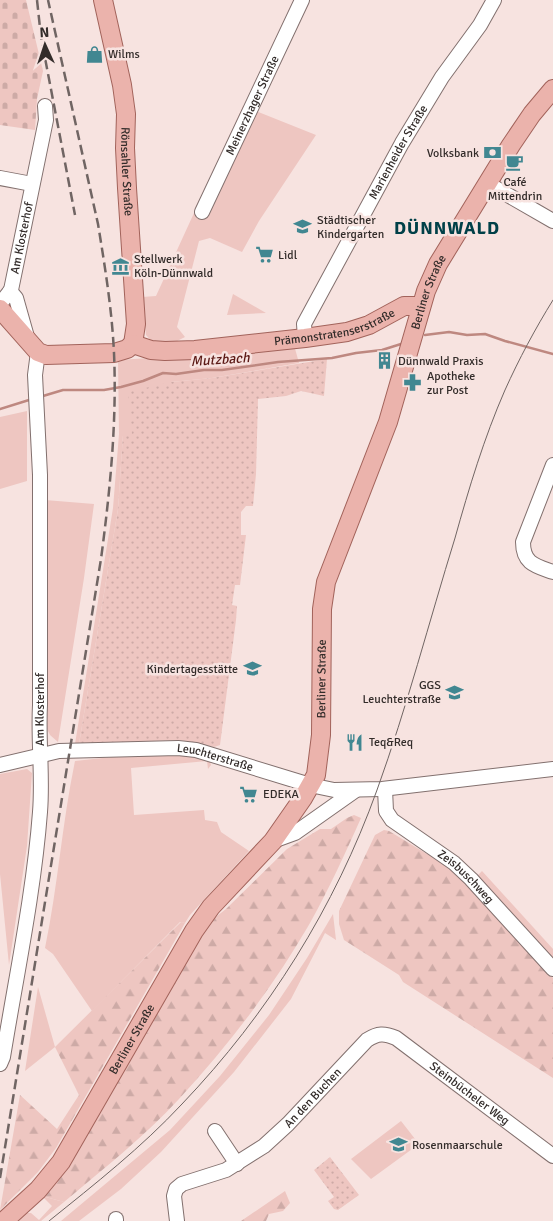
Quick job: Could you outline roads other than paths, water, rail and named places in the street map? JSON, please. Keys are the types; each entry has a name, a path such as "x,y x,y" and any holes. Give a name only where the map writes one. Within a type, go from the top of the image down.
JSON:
{"main road":[{"name":"Rönsahler Straße","path":"103,0 122,85 126,114 126,172 136,324 133,344"},
{"name":"Berliner Straße","path":"4,1221 33,1195 61,1162 203,918 273,841 316,775 320,747 322,609 326,582 388,422 409,354 421,306 438,264 487,183 518,133 553,89"},
{"name":"Prämonstratenserstraße","path":"133,344 151,350 195,350 305,338 347,332 369,325 404,306 421,306"},
{"path":"0,309 33,346 46,355 114,354 127,349 133,344"}],"street":[{"name":"Meinerzhager Straße","path":"202,212 302,0"},
{"name":"Marienheider Straße","path":"305,338 304,324 402,143 442,77 480,25 494,0"},
{"name":"Am Klosterhof","path":"0,304 10,291 46,120 46,106"},
{"name":"Am Klosterhof","path":"0,178 32,184"},
{"path":"487,183 553,221"},
{"name":"Am Klosterhof","path":"0,1064 3,1057 5,1010 36,854 40,812 41,756 38,734 40,705 40,475 35,375 33,346 16,298 10,291"},
{"path":"553,465 524,542 523,550 525,557 530,562 553,572"},
{"name":"Leuchterstraße","path":"0,765 53,752 159,747 196,750 325,789 356,790 385,789 553,770"},
{"name":"Zeisbuschweg","path":"385,789 386,811 392,820 466,874 553,968"},
{"path":"273,841 295,833 356,790"},
{"name":"An den Buchen","path":"177,1221 174,1196 176,1189 182,1184 226,1170 264,1146 288,1124 367,1040 376,1034 386,1034"},
{"name":"Steinbücheler Weg","path":"386,1034 396,1038 553,1156"},
{"path":"215,1131 237,1164"}],"waterway":[{"name":"Mutzbach","path":"425,335 449,332 467,335 485,334 553,354"},
{"name":"Mutzbach","path":"43,396 63,390 104,390 121,387 163,373 176,374 204,370 222,370 278,362 332,358 382,350 401,344"},
{"name":"Mutzbach","path":"0,409 29,400"}],"tram line":[{"path":"49,1221 118,1165 182,1104 243,1033 296,957 320,917 360,833 388,759 471,482 490,426 516,367 553,300"}],"railway":[{"path":"37,0 41,37 75,215"},
{"path":"0,1178 101,559 114,431 115,379 113,337 103,256 98,224 48,0"}],"place":[{"name":"Wilms","path":"94,54"},
{"name":"Volksbank","path":"493,153"},
{"name":"Café Mittendrin","path":"515,163"},
{"name":"Städtischer Kindergarten","path":"303,227"},
{"name":"Lidl","path":"264,255"},
{"name":"Stellwerk Köln-Dünnwald","path":"120,266"},
{"name":"Dünnwald Praxis","path":"384,361"},
{"name":"Apotheke zur Post","path":"413,383"},
{"name":"Kindertagesstätte","path":"252,669"},
{"name":"GGS Leuchterstraße","path":"455,692"},
{"name":"Teq&Req","path":"355,742"},
{"name":"EDEKA","path":"249,794"},
{"name":"Rosenmaarschule","path":"398,1145"}],"district":[{"name":"DÜNNWALD","path":"447,228"}]}
